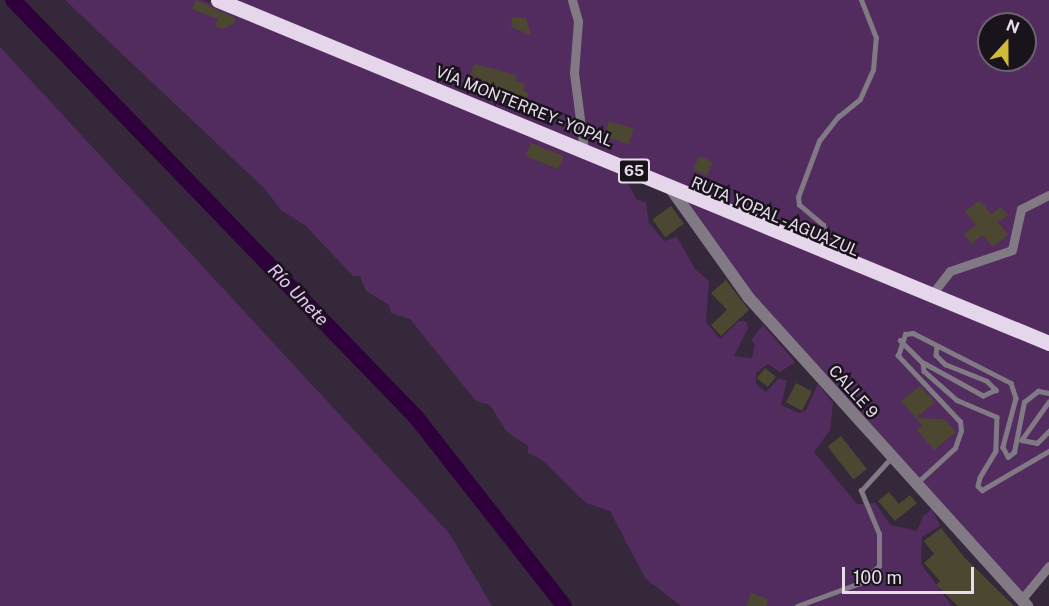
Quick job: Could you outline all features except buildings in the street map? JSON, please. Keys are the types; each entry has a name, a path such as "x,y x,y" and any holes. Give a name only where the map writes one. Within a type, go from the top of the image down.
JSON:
{"highway":[{"name":"VÍA MONTERREY - YOPAL","path":"218,0 669,186"}],"street":[{"path":"573,0 578,21 574,73 584,150"},
{"path":"932,294 950,271 1012,250 1021,209 1049,195"},
{"path":"1024,603 1049,566"}],"lane":[{"path":"827,252 823,225 799,205 798,197 819,141 838,117 860,99 873,70 876,38 861,0"},
{"name":"RUTA YOPAL - AGUAZUL","path":"669,186 1049,343"},
{"name":"RUTA YOPAL - AGUAZUL","path":"669,186 749,298 1024,603"},
{"path":"900,340 913,333 1016,390 1003,447 1008,457 1014,452 1024,402 1038,391 1049,393"},
{"path":"900,340 923,363 983,396 994,394 996,390 987,381 945,364 936,355 937,346"},
{"path":"900,340 898,356 960,422 961,431 955,448 916,484"},
{"path":"923,363 924,371 957,400 997,417 996,451 980,478 978,486 982,490 1049,451"},
{"path":"1049,402 1022,440 1036,443 1049,431"},
{"path":"797,606 860,583 879,566 879,534 861,492 891,458"}],"shaded area":[{"path":"65,0 202,0 588,156 625,178 637,200 646,202 649,223 664,241 677,237 695,269 709,281 706,322 720,339 739,321 746,321 748,328 734,356 752,358 755,345 751,340 763,325 795,362 780,372 768,364 756,373 756,384 766,392 779,378 787,381 781,405 799,413 806,410 818,384 833,403 830,430 814,452 857,504 875,503 891,525 917,531 923,516 932,509 940,526 922,537 921,564 952,606 681,606 645,578 610,511 586,503 542,460 528,453 528,446 507,432 490,405 476,401 410,319 391,313 389,305 366,291 360,276 353,276 306,226 281,210 265,189"},
{"path":"230,0 1049,0 1049,563 1024,593 764,309 671,181"},
{"path":"0,47 449,533 492,606 0,606"}],"waterway":[{"name":"Río Unete","path":"13,0 416,417 564,606"}]}
